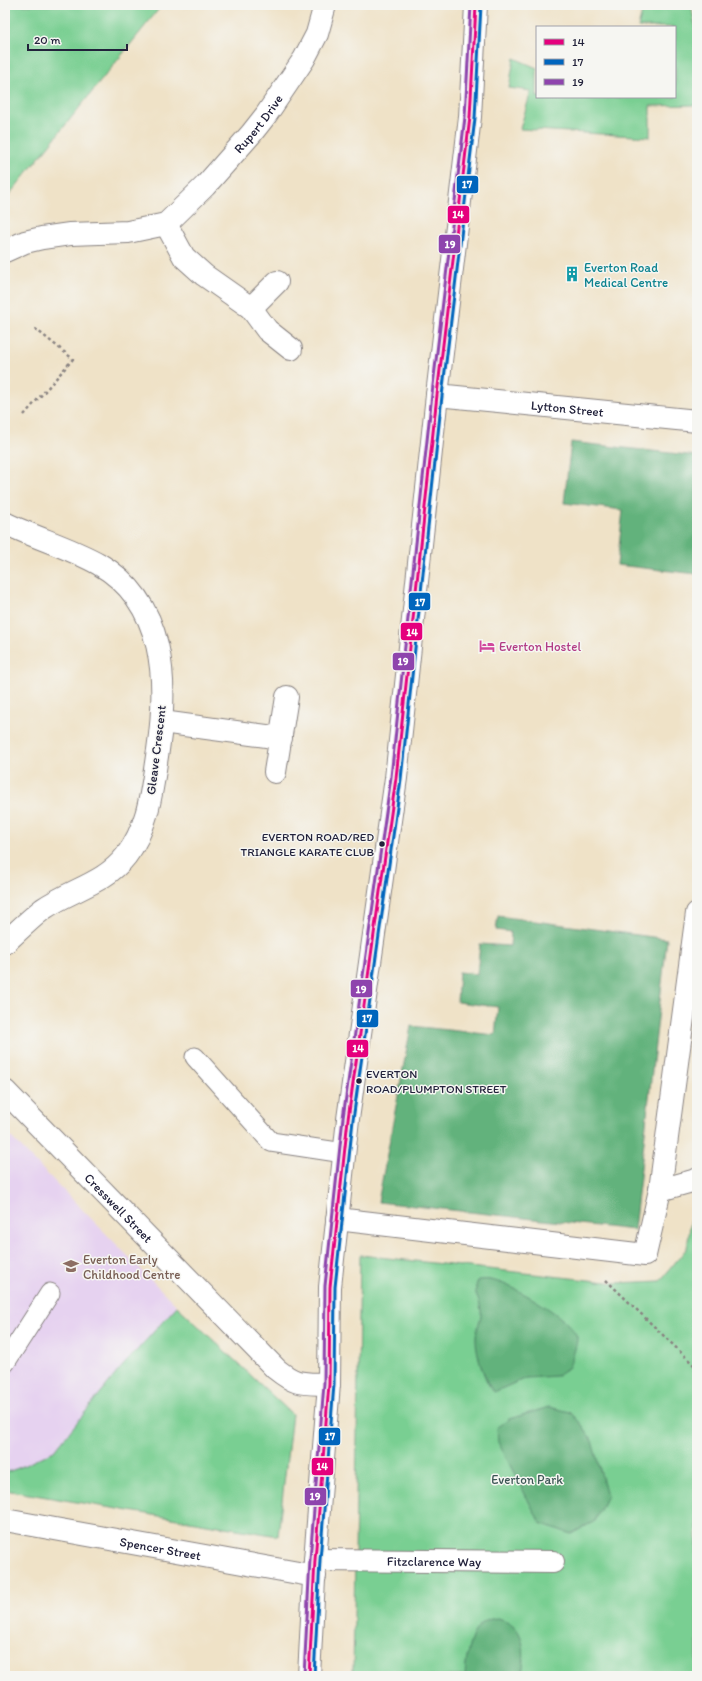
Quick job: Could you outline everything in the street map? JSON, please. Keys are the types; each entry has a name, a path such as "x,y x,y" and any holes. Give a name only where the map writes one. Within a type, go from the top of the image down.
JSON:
{"street":[{"name":"Rupert Drive","path":"166,224 220,169 266,115 304,58 317,34 325,5"},
{"path":"309,1676 315,1568 329,1384 330,1287 344,1153 396,778 437,395 470,117 476,5"},
{"path":"5,251 25,242 42,238 70,234 128,232 166,224 184,257 204,275 251,308 267,330 291,349"},
{"path":"251,308 277,282"},
{"name":"Lytton Street","path":"437,395 697,421"},
{"name":"Gleave Crescent","path":"5,523 79,554 100,565 132,593 153,629 160,652 163,685 162,722 145,822 137,840 114,870 99,880 43,909 5,943"},
{"path":"275,772 287,697"},
{"path":"162,722 281,738"},
{"path":"337,1219 645,1255 660,1190 697,913"},
{"name":"Cresswell Street","path":"5,1091 276,1369 287,1378 297,1383 329,1384"},
{"path":"660,1190 696,1180"},
{"name":"Spencer Street","path":"5,1520 315,1568"},
{"name":"Fitzclarence Way","path":"315,1568 553,1562"}],"lane":[{"path":"194,1056 271,1142 344,1153"},
{"path":"5,1363 50,1293"}],"path":[{"path":"24,416 73,359 33,327"},
{"path":"604,1279 697,1368"}],"shaded area":[{"name":"Everton Early Childhood Centre","path":"5,1131 177,1306 119,1370 54,1451 5,1473"}],"green space":[{"path":"5,5 162,5 5,200"},
{"path":"644,5 691,5 697,35 697,105 650,106 650,137 520,129 531,91 509,88 514,58 536,68 536,98 676,98 676,26 638,26"},
{"path":"571,442 697,456 697,574 617,565 623,510 564,503"},
{"path":"498,916 667,939 634,1230 378,1202 411,1026 495,1035 498,1007 457,1002 459,972 477,974 480,944 510,946 511,932 496,930"},
{"name":"Everton Park","path":"697,1211 697,1676 353,1676 360,1255 616,1283 660,1281 687,1248 692,1212"},
{"path":"478,1280 490,1280 511,1287 538,1302 564,1320 577,1337 568,1369 556,1376 526,1378 494,1392 484,1375 476,1343 476,1334 481,1313 476,1292"},
{"path":"177,1306 292,1414 278,1536 5,1490 5,1473 54,1451 119,1370"},
{"path":"549,1407 570,1412 582,1425 592,1441 607,1495 595,1521 571,1534 540,1523 498,1442 497,1428 509,1419"},
{"path":"497,1618 507,1621 514,1626 519,1633 522,1640 524,1658 522,1676 465,1676 471,1639 475,1631 480,1625 488,1620"}],"transit line":[{"name":"19","path":"304,1676 310,1560 324,1384 325,1286 343,1118 391,777 432,394 465,117 471,5"},
{"name":"14","path":"309,1676 315,1560 329,1384 330,1287 348,1119 396,778 437,395 470,117 476,5"},
{"name":"17","path":"314,1676 320,1560 334,1384 335,1287 353,1120 401,779 442,396 475,118 481,5"}],"place":[{"name":"Everton Road Medical Centre","path":"572,274"},
{"name":"Everton Hostel","path":"487,646"},
{"name":"EVERTON ROAD/RED TRIANGLE KARATE CLUB","path":"382,844"},
{"name":"EVERTON ROAD/PLUMPTON STREET","path":"359,1081"},
{"name":"Everton Early Childhood Centre","path":"71,1266"}]}
